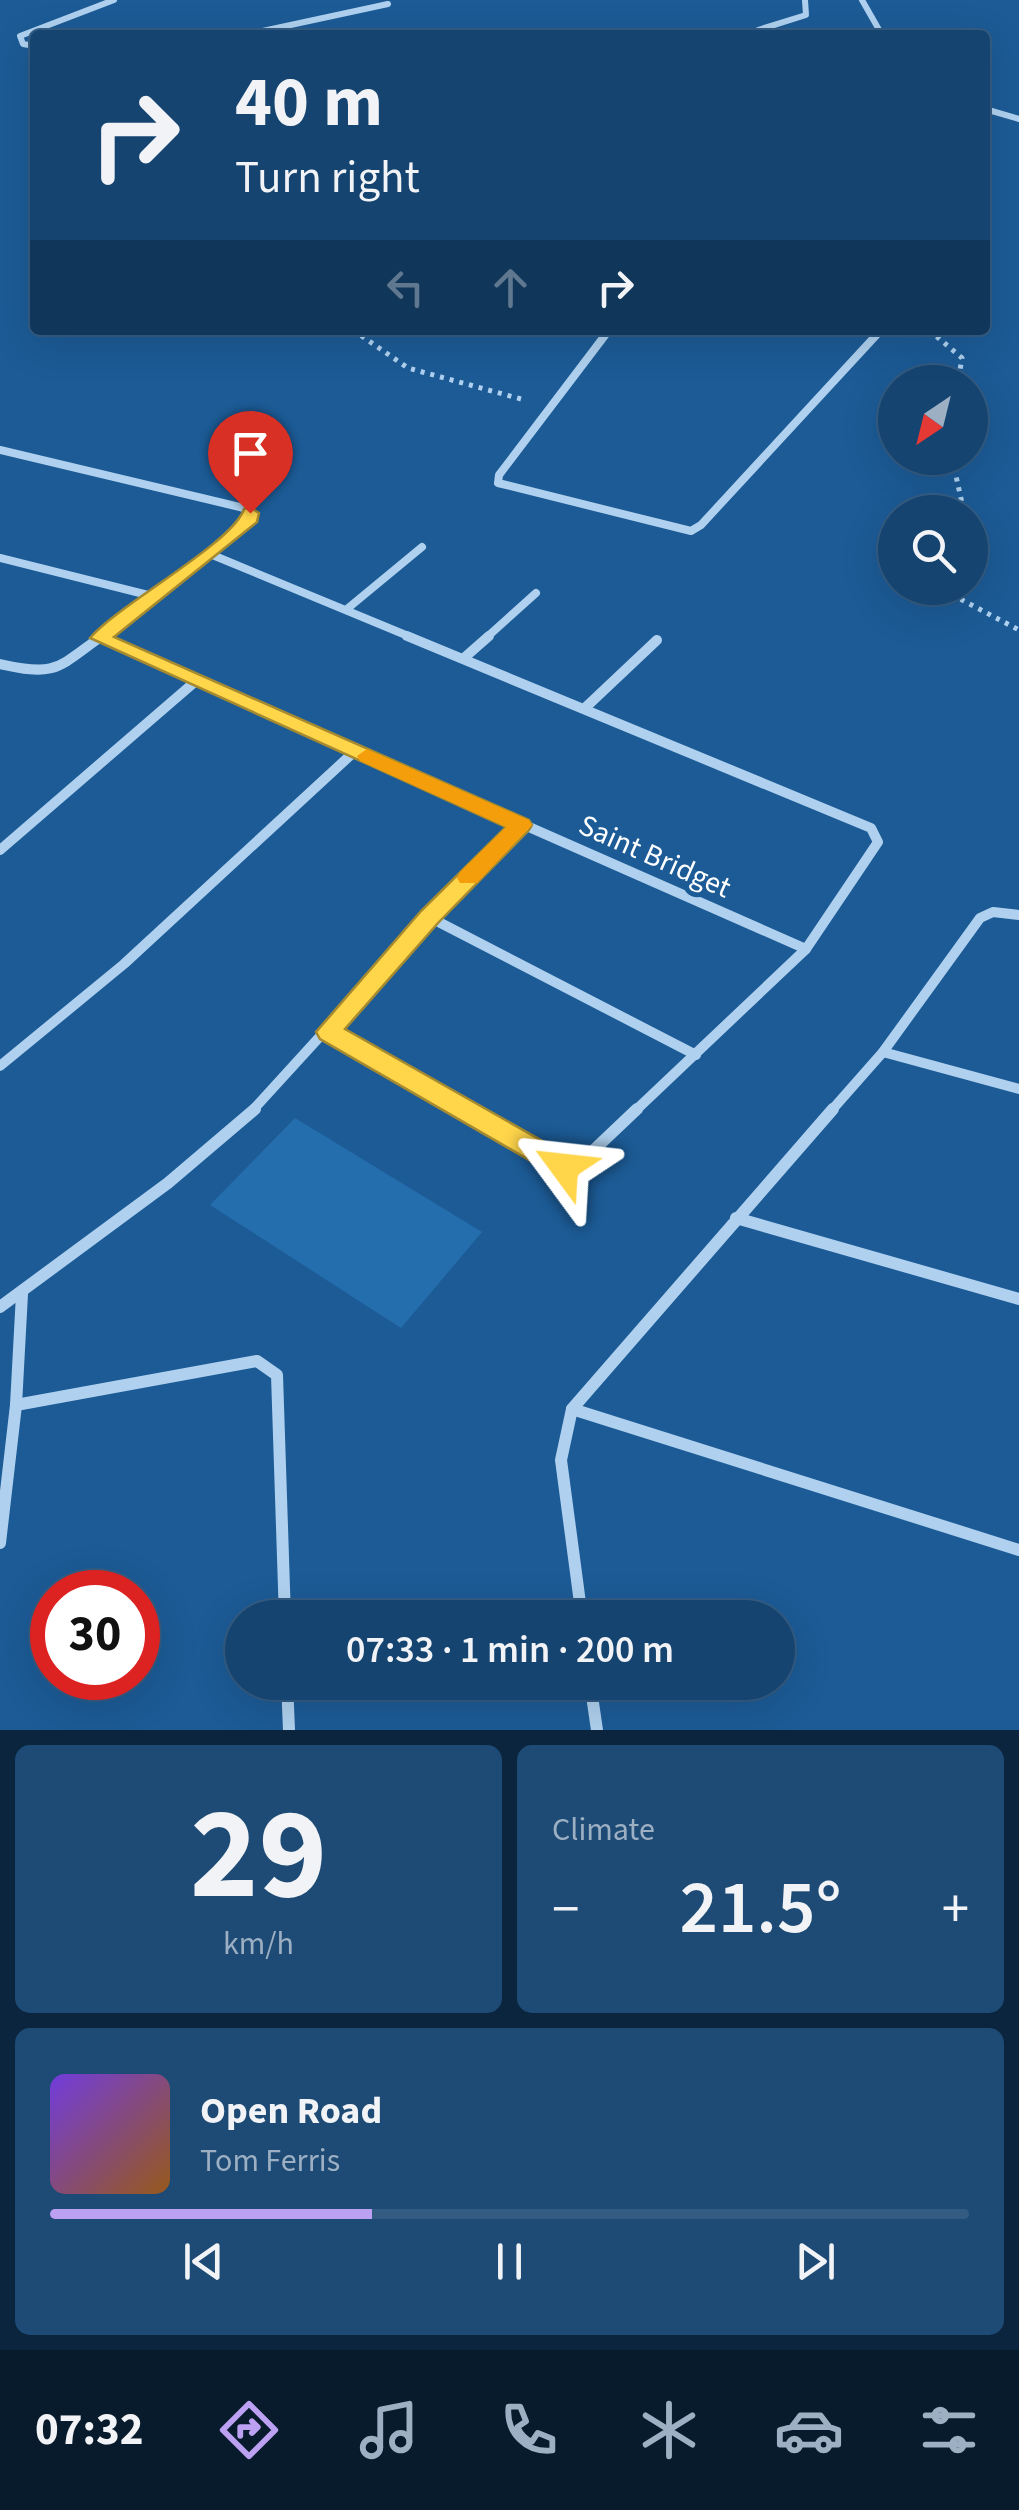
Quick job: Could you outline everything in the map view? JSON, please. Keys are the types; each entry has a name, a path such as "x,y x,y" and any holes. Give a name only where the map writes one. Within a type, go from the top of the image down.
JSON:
{"street":[{"path":"36,30 114,0"},
{"path":"758,30 806,14 804,0"},
{"path":"862,0 879,30"},
{"path":"267,30 388,4"},
{"path":"30,32 20,36 24,44 30,45"},
{"path":"990,110 1019,118"},
{"path":"605,335 499,474 498,483 691,531 701,525 876,335"},
{"path":"0,450 248,509 251,518 156,597 49,672 0,664"},
{"path":"347,610 422,547"},
{"path":"210,554 586,707 876,832 878,842 806,949 585,1163 564,1167 329,1032"},
{"path":"0,558 156,597"},
{"path":"464,658 536,593"},
{"name":"Saint Bridget","path":"100,638 806,949"},
{"path":"586,707 657,640"},
{"path":"0,850 198,680"},
{"path":"0,1066 124,964 355,751"},
{"path":"0,1307 168,1183 269,1097 429,917 521,825"},
{"path":"580,1600 561,1460 572,1409 883,1052 980,918 1001,911 1019,915"},
{"path":"429,917 696,1055"},
{"path":"883,1052 1019,1088"},
{"path":"736,1218 1019,1299"},
{"path":"0,1544 16,1405 22,1294"},
{"path":"16,1405 257,1361 271,1368 276,1376 284,1600"},
{"path":"572,1409 1019,1550"},
{"path":"288,1700 289,1730"},
{"path":"593,1700 597,1730"}],"path":[{"path":"360,335 408,368 521,399"},
{"path":"935,335 962,358 961,365"},
{"path":"971,605 1019,630"}],"shaded area":[{"path":"295,1118 482,1232 401,1328 210,1205"}],"slow traffic":[{"path":"367,756 521,825 469,878"}],"route":[{"path":"250,513 251,518 210,554 100,638 521,825 429,917 329,1032 564,1167"}]}
